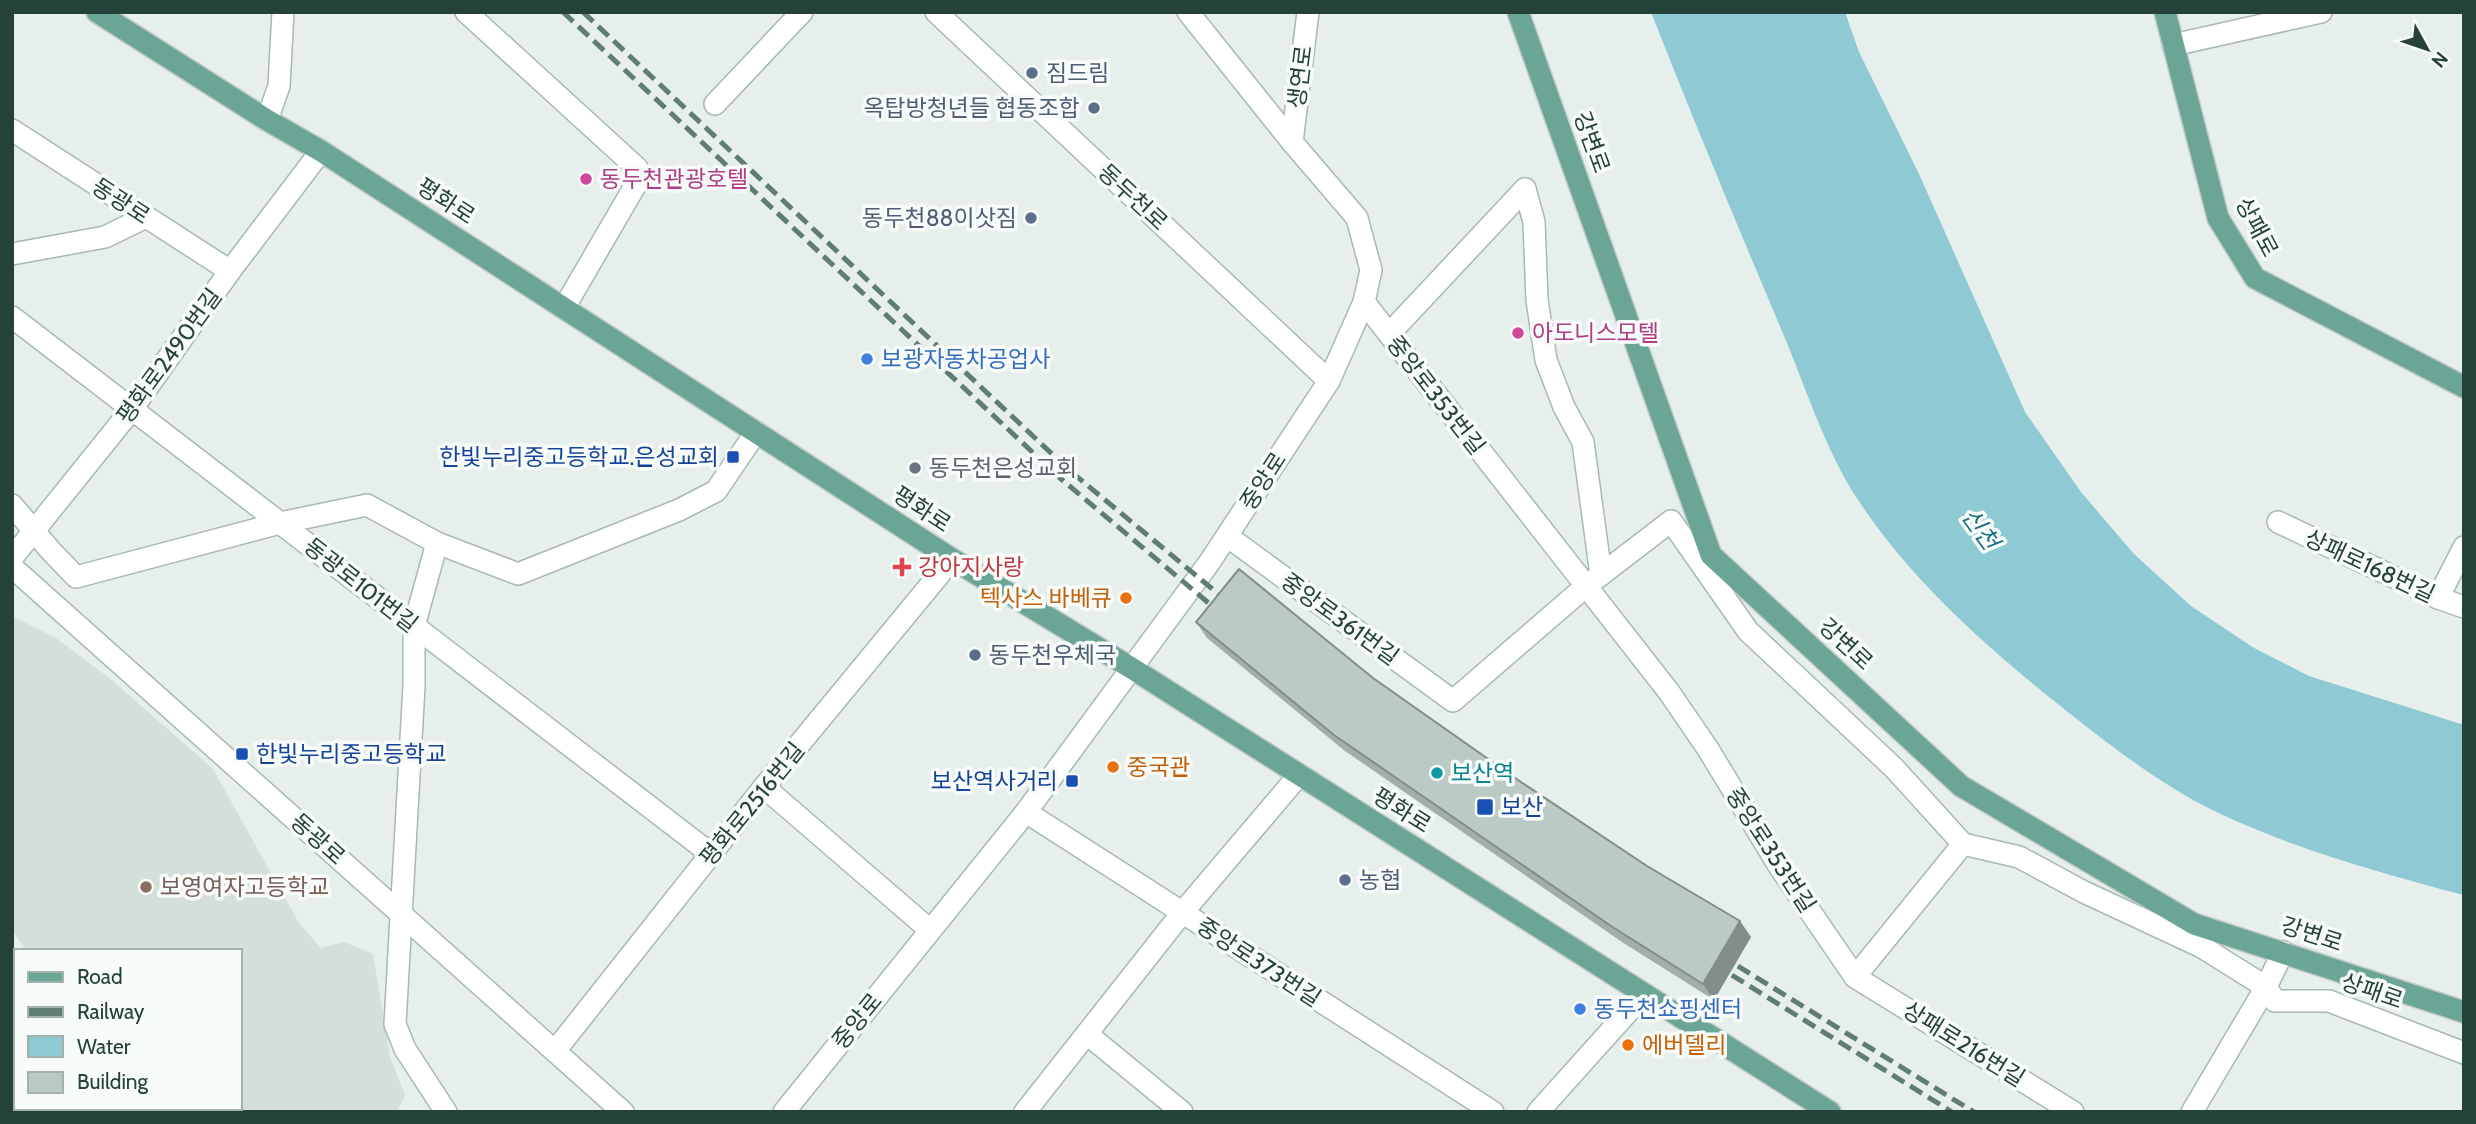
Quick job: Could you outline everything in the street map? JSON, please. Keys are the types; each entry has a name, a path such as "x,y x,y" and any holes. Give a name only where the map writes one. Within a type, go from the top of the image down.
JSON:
{"main road":[{"name":"평화로","path":"97,12 267,120 321,151 952,559 1133,668 1830,1112"},
{"name":"강변로","path":"1518,12 1711,555 1961,786 2194,924 2464,1012"},
{"name":"상패로","path":"2165,12 2218,218 2255,278 2464,387"}],"street":[{"path":"267,120 279,86 283,12"},
{"path":"466,12 637,167 639,179 564,309"},
{"path":"715,104 802,12"},
{"name":"동두천로","path":"936,12 1329,382"},
{"name":"중앙로","path":"784,1112 1026,812 1133,668 1227,536 1329,382 1364,302 1371,270 1357,218 1188,12"},
{"name":"생연로","path":"1293,142 1308,12"},
{"path":"2173,45 2265,19 2321,12"},
{"name":"동광로","path":"12,130 230,271"},
{"name":"평화로2490번길","path":"12,558 132,409 230,271 321,151"},
{"path":"1389,334 1525,189 1534,222 1537,300 1546,360 1564,407 1583,442 1593,581"},
{"path":"12,254 105,237 146,217"},
{"name":"중앙로353번길","path":"1364,302 1593,581 1708,749 1779,866 1855,977"},
{"name":"동광로101번길","path":"12,317 711,854"},
{"path":"12,505 76,577 280,523 368,505 436,543 518,574 679,510 716,491 756,432"},
{"path":"1593,581 1671,521 1748,631 1894,768 1963,844 2019,857 2084,892 2202,947 2266,987"},
{"name":"상패로168번길","path":"2278,523 2438,598 2464,607"},
{"name":"중앙로361번길","path":"1227,536 1453,701 1593,581"},
{"path":"436,543 414,626 414,686 395,1024 405,1049 446,1112"},
{"path":"2438,598 2464,547"},
{"name":"평화로2516번길","path":"555,1051 764,787 952,559"},
{"name":"동광로","path":"12,567 623,1112"},
{"path":"1025,1112 1182,913 1299,775"},
{"path":"764,787 930,930"},
{"name":"중앙로373번길","path":"1026,812 1493,1112"},
{"path":"1855,977 1963,844"},
{"path":"2192,1112 2266,987 2283,953"},
{"name":"상패로216번길","path":"1855,977 2073,1112"},
{"name":"상패로","path":"2266,987 2275,1001 2329,1001 2464,1053"},
{"path":"1538,1112 1644,994"},
{"path":"1087,1034 1182,1112"}],"shaded area":[{"name":"보영여자고등학교","path":"12,616 56,638 112,680 213,769 299,923 321,948 344,942 373,954 390,1057 405,1095 397,1112 141,1112 140,1110 242,1110 242,949 26,949 12,930"}],"green space":[{"path":"12,999 14,1110 122,1112 12,1112"}],"water":[{"name":"신천","path":"1651,12 1845,12 1859,52 1919,174 2025,412 2081,492 2134,554 2191,606 2254,648 2309,676 2464,725 2464,895 2291,843 2193,800 2129,759 2038,688 1978,637 1922,581 1873,521 1851,489 1831,451"}],"building":[{"name":"보산역","path":"1239,569 1373,678 1518,780 1647,866 1740,921 1703,984 1611,926 1334,735 1196,622"}],"railway":[{"path":"563,12 1060,478 1224,616"},
{"path":"583,12 1069,470 1234,607"},
{"path":"1720,955 1974,1112"},
{"path":"1714,964 1952,1112"}],"place":[{"name":"짐드림","path":"1032,73"},
{"name":"옥탑방청년들 협동조합","path":"1094,108"},
{"name":"동두천관광호텔","path":"586,179"},
{"name":"동두천88이삿짐","path":"1031,218"},
{"name":"아도니스모텔","path":"1518,333"},
{"name":"보광자동차공업사","path":"867,359"},
{"name":"한빛누리중고등학교.은성교회","path":"733,457"},
{"name":"동두천은성교회","path":"915,468"},
{"name":"강아지사랑","path":"902,567"},
{"name":"텍사스 바베큐","path":"1126,598"},
{"name":"동두천우체국","path":"975,655"},
{"name":"한빛누리중고등학교","path":"242,754"},
{"name":"중국관","path":"1113,767"},
{"name":"보산역","path":"1437,773"},
{"name":"보산역사거리","path":"1072,781"},
{"name":"보산","path":"1485,807"},
{"name":"농협","path":"1345,880"},
{"name":"보영여자고등학교","path":"146,887"},
{"name":"동두천쇼핑센터","path":"1580,1009"},
{"name":"에버델리","path":"1628,1045"}]}
